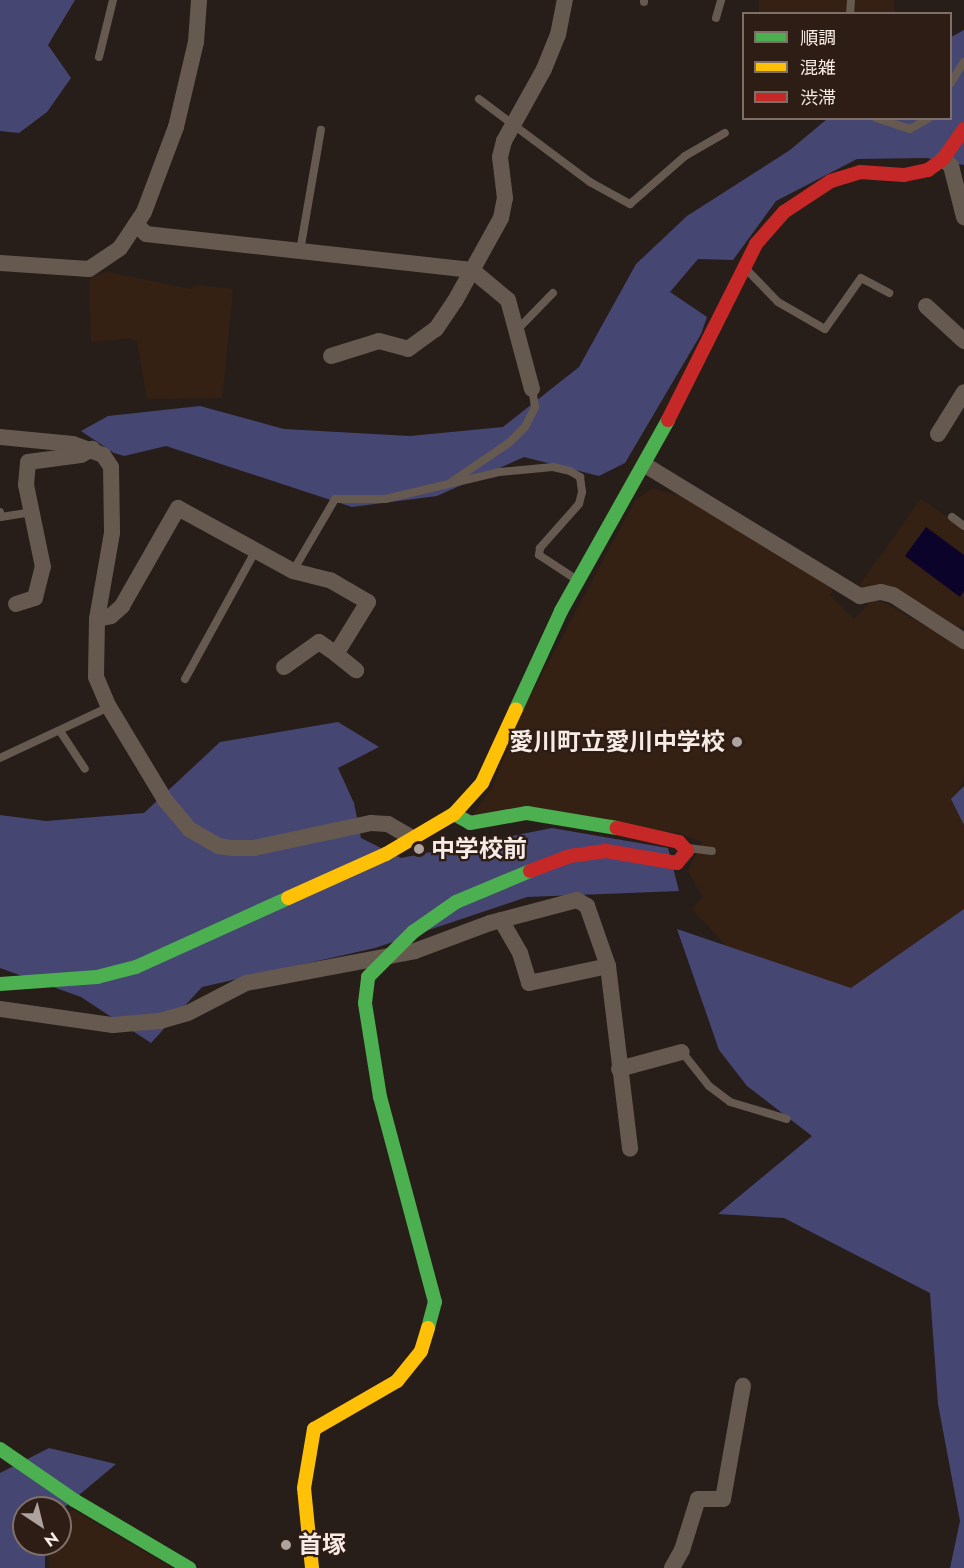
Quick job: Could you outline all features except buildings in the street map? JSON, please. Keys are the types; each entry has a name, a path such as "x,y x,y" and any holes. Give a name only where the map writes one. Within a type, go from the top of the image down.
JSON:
{"street":[{"path":"0,263 88,269 112,256 136,224 158,181 176,127 196,42 199,0"},
{"path":"330,356 379,341 408,349 435,328 472,270 501,218 505,198 500,157 512,123 544,69 558,35 565,0"},
{"path":"0,984 97,977 136,967 414,840 454,814 482,783 523,686 577,581 645,465 756,244 784,212 831,181 860,172 912,174 928,170 943,159 964,129"},
{"path":"943,159 951,166 964,218"},
{"path":"136,224 146,234 472,270 508,300 532,389"},
{"path":"926,306 964,341"},
{"path":"938,434 964,392"},
{"path":"0,437 73,444 92,449 103,455 112,478 112,533 97,619 96,677 109,707 175,815 189,830 212,843 254,848 371,823 388,824 414,840"},
{"path":"16,604 35,598 43,567 26,485 28,462 81,455 92,449"},
{"path":"645,465 860,596 881,592 893,595 963,638"},
{"path":"97,619 111,616 122,606 178,508 293,571 330,580 368,602 336,654"},
{"path":"284,668 319,642 356,670"},
{"path":"312,1568 304,1488 314,1429 397,1381 421,1351 434,1316 432,1286 380,1097 365,1004 368,977 382,959 456,902 542,866 570,855 606,852 677,863 687,848 662,837 554,814 527,813 470,823 454,814"},
{"path":"0,1009 99,1024 151,1022 188,1012 246,983 382,959 501,920 577,900 587,906 608,966 630,1149"},
{"path":"501,920 520,953 529,983 608,966"},
{"path":"619,1069 682,1052"},
{"path":"672,1568 682,1550 698,1499 723,1499 743,1386"},
{"path":"0,1449 74,1500 189,1568"}],"lane":[{"path":"99,57 113,0"},
{"path":"716,18 721,0"},
{"path":"952,82 964,62"},
{"path":"479,99 590,182 630,204 685,156 725,133"},
{"path":"882,120 910,129 926,120"},
{"path":"300,251 321,130"},
{"path":"744,267 778,302 825,329 860,275 889,293"},
{"path":"516,331 553,293"},
{"path":"449,483 510,442 525,427 535,407 532,389"},
{"path":"293,571 335,499 385,499 449,483 530,467 570,471 580,477 579,504 540,548 539,555 577,581"},
{"path":"0,512 1,517 33,512"},
{"path":"952,517 964,526"},
{"path":"185,679 256,550"},
{"path":"0,758 109,707"},
{"path":"60,731 85,769"},
{"path":"687,848 712,851"},
{"path":"682,1052 709,1086 730,1102 788,1119"}],"shaded area":[{"path":"0,0 75,0 48,45 71,78 47,112 19,133 0,131"},
{"path":"759,0 894,0 894,12 759,12"},
{"path":"964,30 964,165 926,158 857,159 776,201 733,260 698,259 670,292 707,317 701,334 625,463 599,476 524,457 437,496 352,507 166,446 124,456 114,453 81,431 108,416 200,406 284,429 410,436 503,427 579,367 636,264 687,216 790,150 826,120 952,120 952,36"},
{"path":"108,272 191,289 196,285 233,289 222,398 147,399 137,341 130,338 91,342 89,281 92,276"},
{"name":"愛川町立愛川中学校","path":"653,488 677,496 680,493 824,581 833,591 830,595 854,619 873,600 885,603 964,648 964,776 960,789 964,796 964,921 800,1025 692,909 703,897 688,871 702,842 679,833 473,814 492,788 524,708 635,501"},
{"path":"921,499 964,529 964,625 959,628 858,587"},
{"path":"926,527 964,555 964,591 960,597 905,556"},
{"path":"338,722 379,747 338,768 354,803 361,838 401,858 552,828 668,848 679,891 527,897 375,948 202,987 151,1043 81,997 0,968 0,815 46,821 144,813 220,742"},
{"path":"964,786 964,825 951,799"},
{"path":"964,909 964,1568 950,1568 960,1521 938,1404 930,1293 784,1218 718,1214 812,1136 747,1086 719,1050 677,929 851,988"},
{"path":"49,1448 116,1464 72,1501 72,1496 12,1496 12,1556 45,1556 45,1568 0,1568 0,1473"},
{"path":"72,1509 172,1568 49,1568 48,1556 72,1556"}],"traffic: fast":[{"path":"516,709 561,611 668,420"},
{"path":"454,814 470,823 527,813 617,828"},
{"path":"428,1328 435,1302 380,1097 365,1003 368,977 413,932 456,902 530,871"},
{"path":"0,984 97,977 136,967 288,898"},
{"path":"0,1449 74,1500 189,1568"}],"traffic: slow":[{"path":"288,898 386,854 454,814 482,783 516,709"},
{"path":"312,1568 304,1488 314,1429 397,1381 421,1351 428,1328"}],"traffic: jam":[{"path":"668,420 756,244 784,212 831,181 860,172 904,175 928,170 943,159 964,129"},
{"path":"530,871 570,856 606,851 677,863 687,851 679,842 617,828"}],"place":[{"name":"愛川町立愛川中学校","path":"737,742"},
{"name":"中学校前","path":"419,849"},
{"name":"首塚","path":"286,1545"}]}
